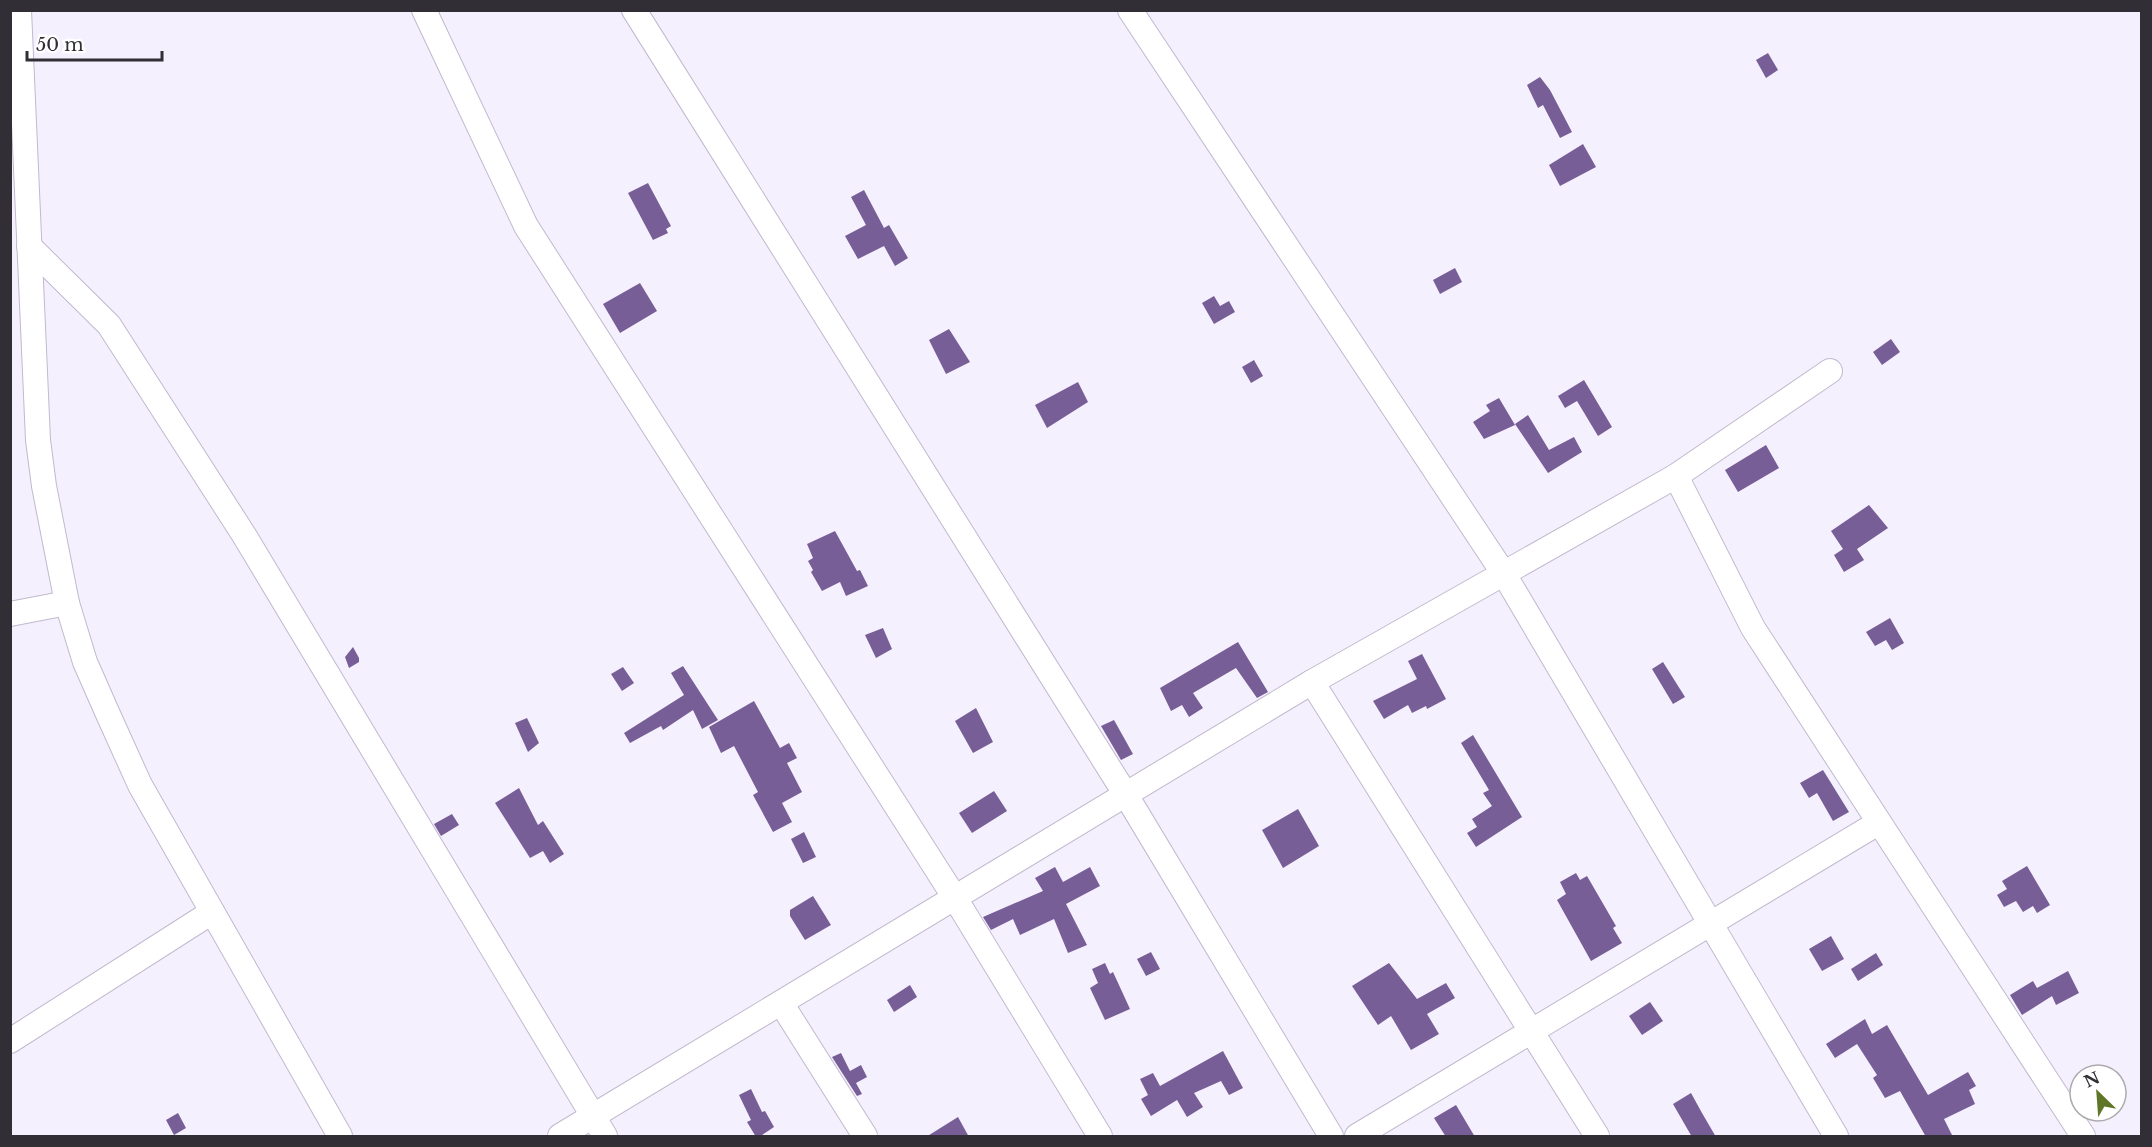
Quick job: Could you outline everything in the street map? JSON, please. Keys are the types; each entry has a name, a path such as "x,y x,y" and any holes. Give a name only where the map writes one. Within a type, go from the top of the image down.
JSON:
{"street":[{"path":"19,10 38,440 44,486 67,603 85,662 140,785 340,1137"},
{"path":"424,10 526,226 955,898 1101,1137"},
{"path":"634,10 1126,795 1331,1137"},
{"path":"1130,10 1504,574 1836,1137"},
{"path":"29,246 109,325 116,335 244,535 599,1127"},
{"path":"560,1137 599,1127 781,1003 1312,682 1676,477 1830,370"},
{"path":"1676,477 1753,628 2083,1137"},
{"path":"10,614 67,603"},
{"path":"1312,682 1597,1137"},
{"path":"1357,1137 1878,823"},
{"path":"10,1041 212,912"},
{"path":"781,1003 865,1137"}],"building":[{"path":"1768,53 1778,70 1766,78 1756,60"},
{"path":"1540,77 1550,90 1572,132 1560,138 1543,105 1538,108 1527,85"},
{"path":"1583,144 1596,167 1560,186 1549,165"},
{"path":"648,183 671,226 666,229 668,233 653,240 628,193"},
{"path":"864,190 884,228 889,225 908,258 895,266 884,246 858,259 845,236 866,225 851,197"},
{"path":"1455,268 1462,282 1440,294 1433,280"},
{"path":"640,283 657,311 620,333 603,304"},
{"path":"1214,296 1220,306 1229,301 1235,312 1214,324 1202,303"},
{"path":"949,329 970,362 946,374 929,340"},
{"path":"1891,339 1900,352 1882,365 1873,352"},
{"path":"1254,360 1263,376 1251,383 1242,367"},
{"path":"1584,380 1612,427 1598,436 1577,401 1565,408 1558,396"},
{"path":"1078,382 1088,402 1047,428 1035,405"},
{"path":"1499,398 1515,425 1484,439 1473,422 1490,411 1486,405"},
{"path":"1528,415 1549,450 1574,437 1582,452 1548,473 1515,424"},
{"path":"1766,445 1779,468 1738,492 1725,470"},
{"path":"1869,505 1888,528 1857,549 1864,560 1844,572 1834,555 1843,549 1831,531"},
{"path":"835,531 868,586 846,596 840,582 822,591 811,572 813,570 808,561 813,558 807,544"},
{"path":"1890,618 1904,643 1892,650 1886,640 1875,646 1866,632"},
{"path":"883,628 892,649 876,658 865,635"},
{"path":"1238,642 1268,692 1257,698 1236,668 1193,693 1203,708 1189,717 1182,705 1171,711 1160,688"},
{"path":"353,647 359,662 349,668 345,657"},
{"path":"1422,654 1446,699 1427,709 1426,706 1412,713 1408,705 1384,719 1373,701 1417,679 1408,661"},
{"path":"1663,662 1685,697 1673,704 1652,669"},
{"path":"683,666 718,720 702,729 693,710 663,730 661,726 630,743 624,733 684,695 671,673"},
{"path":"623,667 634,683 622,691 611,674"},
{"path":"754,701 780,748 789,743 797,758 787,763 802,792 782,803 792,822 773,832 753,795 758,792 734,746 721,753 709,727"},
{"path":"976,708 993,742 973,753 955,721"},
{"path":"527,718 539,743 528,752 515,723"},
{"path":"1114,720 1133,754 1121,760 1101,726"},
{"path":"1473,735 1522,817 1476,847 1467,833 1477,827 1472,819 1492,806 1483,793 1489,790 1461,743"},
{"path":"1823,770 1849,812 1833,821 1817,793 1809,798 1800,783"},
{"path":"519,788 538,825 543,821 564,854 550,863 543,851 530,858 495,803"},
{"path":"994,791 1007,811 972,833 959,813"},
{"path":"1298,809 1319,846 1283,868 1262,830"},
{"path":"452,814 459,825 441,836 434,824"},
{"path":"804,832 816,857 803,863 791,839"},
{"path":"2027,866 2050,905 2037,913 2033,906 2023,912 2016,901 2004,907 1997,895 2007,889 2002,881"},
{"path":"1055,867 1063,882 1090,867 1100,886 1066,904 1087,945 1068,953 1054,919 1020,935 1013,919 991,930 983,917 1043,891 1035,878"},
{"path":"1576,873 1580,880 1587,876 1616,926 1613,928 1622,943 1591,961 1557,900 1566,894 1560,882"},
{"path":"813,896 831,925 805,940 790,916 790,910"},
{"path":"1831,936 1844,959 1822,971 1809,949"},
{"path":"1151,952 1160,969 1146,976 1137,959"},
{"path":"1876,953 1883,965 1858,981 1851,969"},
{"path":"1105,963 1110,974 1113,972 1130,1009 1105,1020 1090,988 1098,983 1092,969"},
{"path":"1389,963 1417,999 1446,983 1455,998 1427,1014 1439,1034 1411,1050 1391,1016 1378,1025 1352,986"},
{"path":"2068,971 2079,993 2056,1005 2052,996 2022,1015 2010,995 2033,981 2037,988"},
{"path":"910,985 917,997 894,1012 887,1000"},
{"path":"1650,1002 1663,1021 1642,1035 1629,1016"},
{"path":"1865,1019 1872,1034 1887,1025 1928,1095 1968,1072 1976,1086 1969,1090 1975,1104 1944,1119 1953,1137 1926,1137 1900,1091 1885,1098 1873,1078 1877,1075 1857,1044 1835,1058 1826,1044"},
{"path":"1223,1051 1243,1088 1229,1095 1221,1081 1194,1093 1203,1107 1187,1117 1177,1100 1151,1116 1141,1099 1148,1095 1140,1079 1153,1073 1160,1086"},
{"path":"841,1053 850,1071 861,1065 867,1077 856,1083 862,1094 857,1096 832,1057"},
{"path":"751,1089 762,1112 765,1111 774,1127 759,1137 756,1137 747,1122 751,1120 739,1095"},
{"path":"1691,1093 1716,1137 1692,1137 1673,1104"},
{"path":"1456,1105 1475,1137 1446,1137 1434,1118"},
{"path":"178,1113 186,1128 174,1135 166,1120"},
{"path":"958,1117 969,1137 926,1137"}]}
